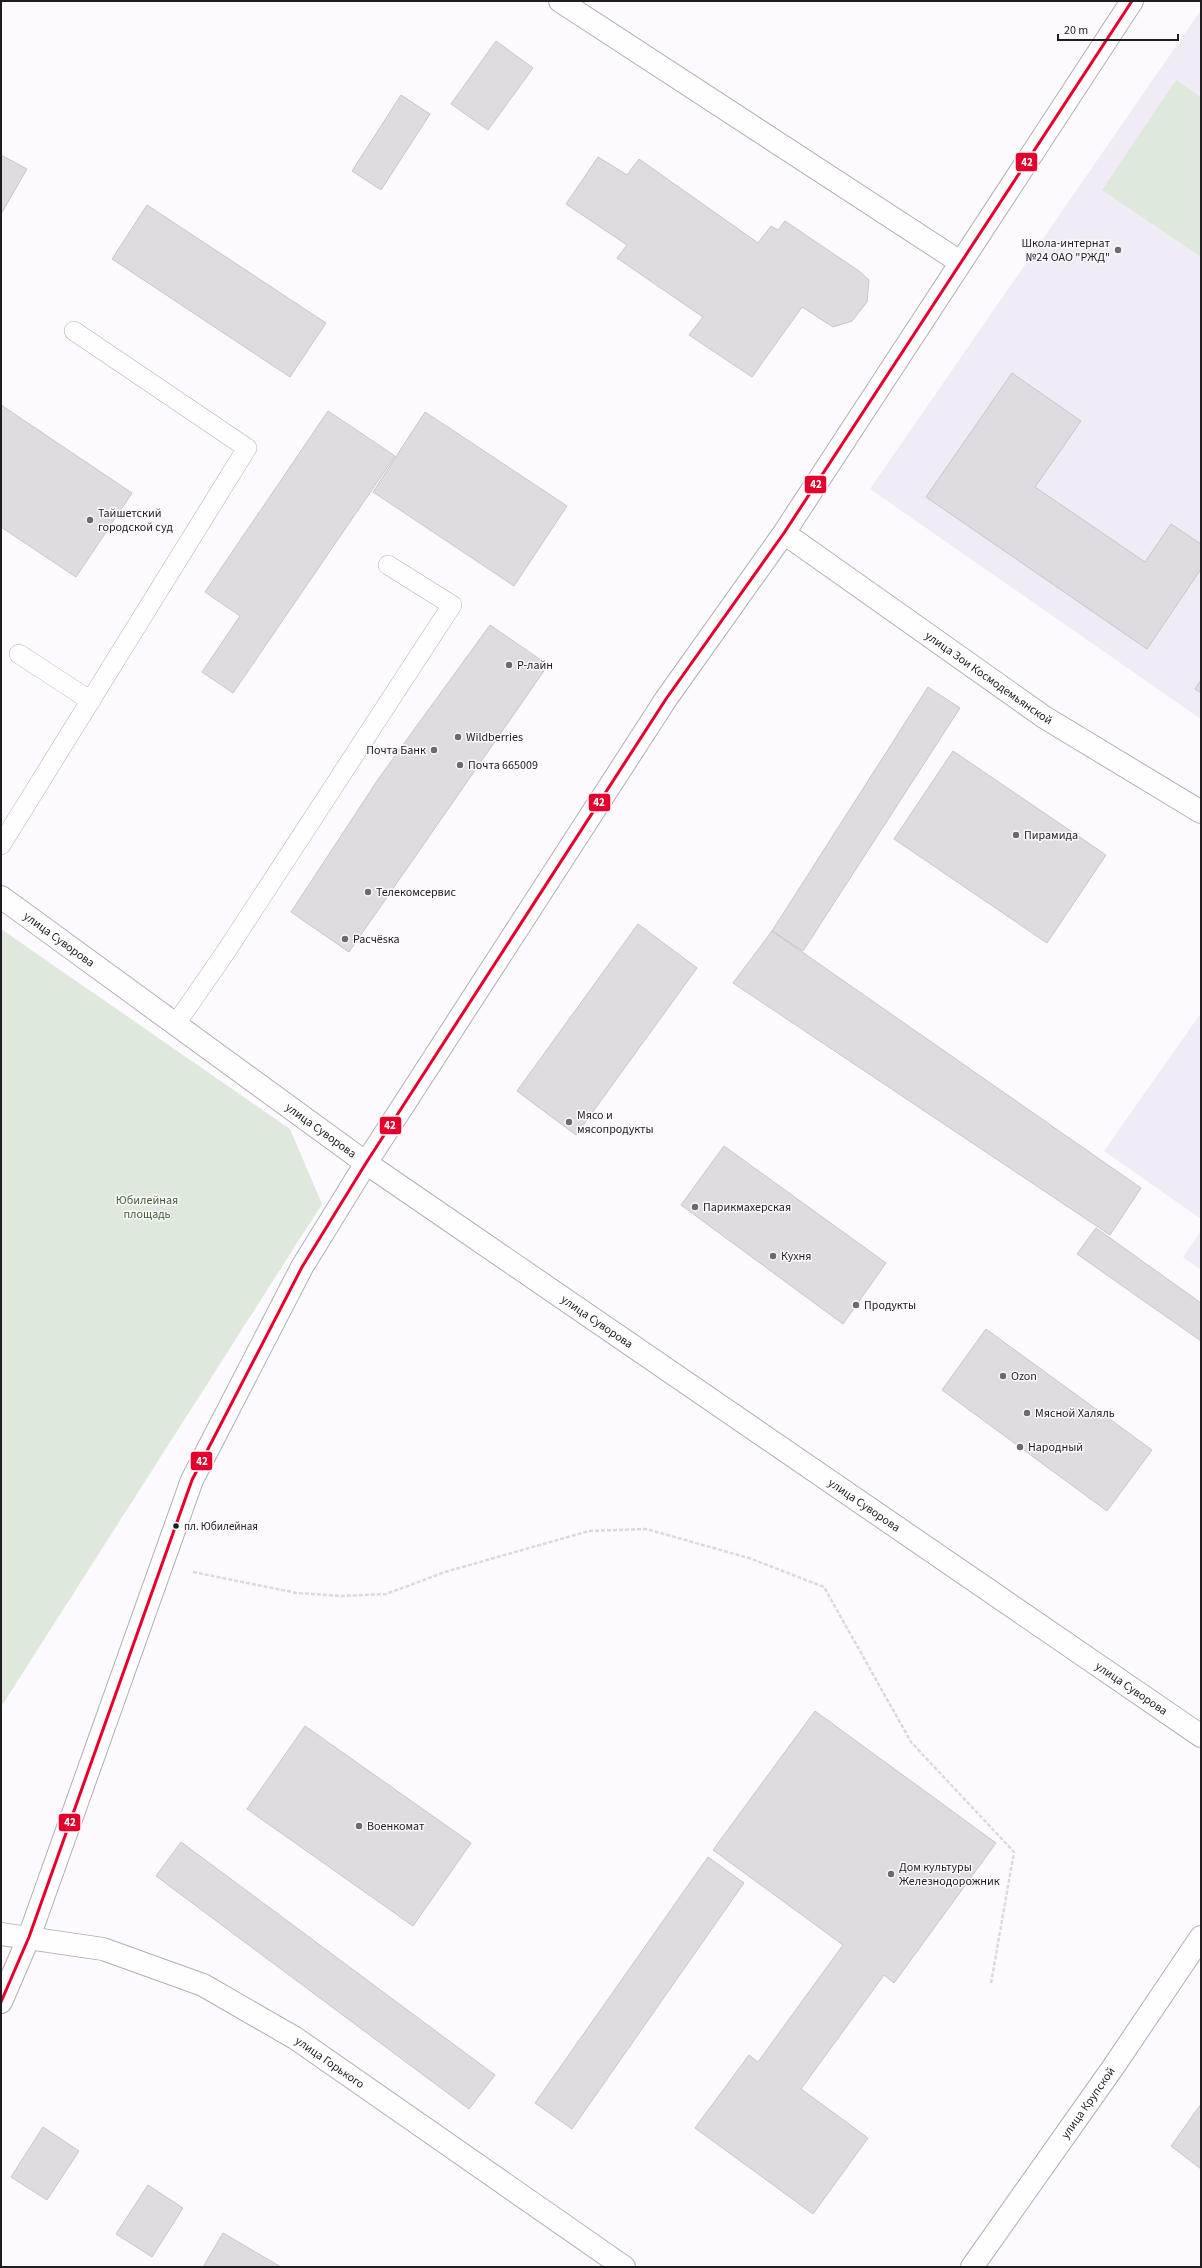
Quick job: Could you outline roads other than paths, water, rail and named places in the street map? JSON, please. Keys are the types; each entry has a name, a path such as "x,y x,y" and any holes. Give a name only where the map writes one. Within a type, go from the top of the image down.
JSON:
{"street":[{"path":"560,1 960,262"},
{"path":"1,2002 29,1937 192,1480 302,1267 366,1163 666,699 784,533 1132,1"},
{"name":"улица Зои Космодемьянской","path":"784,533 1044,717 1201,812"},
{"name":"улица Суворова","path":"1,897 366,1163 1201,1736"},
{"name":"улица Горького","path":"1,1934 104,1949 203,1985 295,2038 624,2267"},
{"name":"улица Крупской","path":"972,2267 1114,2066 1201,1937"}],"lane":[{"path":"1,845 247,448 74,332"},
{"path":"175,1025 225,953 452,605 388,566"},
{"path":"19,654 91,701"}],"place":[{"name":"Школа-интернат №24 ОАО \"РЖД\"","path":"1118,250"},
{"name":"Тайшетский городской суд","path":"90,520"},
{"name":"Р-лайн","path":"509,665"},
{"name":"Wildberries","path":"458,737"},
{"name":"Почта Банк","path":"434,750"},
{"name":"Почта 665009","path":"460,765"},
{"name":"Пирамида","path":"1016,835"},
{"name":"Телекомсервис","path":"368,892"},
{"name":"Расчёsка","path":"345,939"},
{"name":"Мясо и мясопродукты","path":"569,1122"},
{"name":"Парикмахерская","path":"695,1207"},
{"name":"Кухня","path":"773,1256"},
{"name":"Продукты","path":"856,1305"},
{"name":"Ozon","path":"1003,1376"},
{"name":"Мясной Халяль","path":"1027,1413"},
{"name":"Народный","path":"1020,1447"},
{"name":"пл. Юбилейная","path":"176,1526"},
{"name":"Военкомат","path":"359,1826"},
{"name":"Дом культуры Железнодорожник","path":"891,1874"}],"park label":[{"name":"Юбилейная площадь","path":"147,1207"}]}
